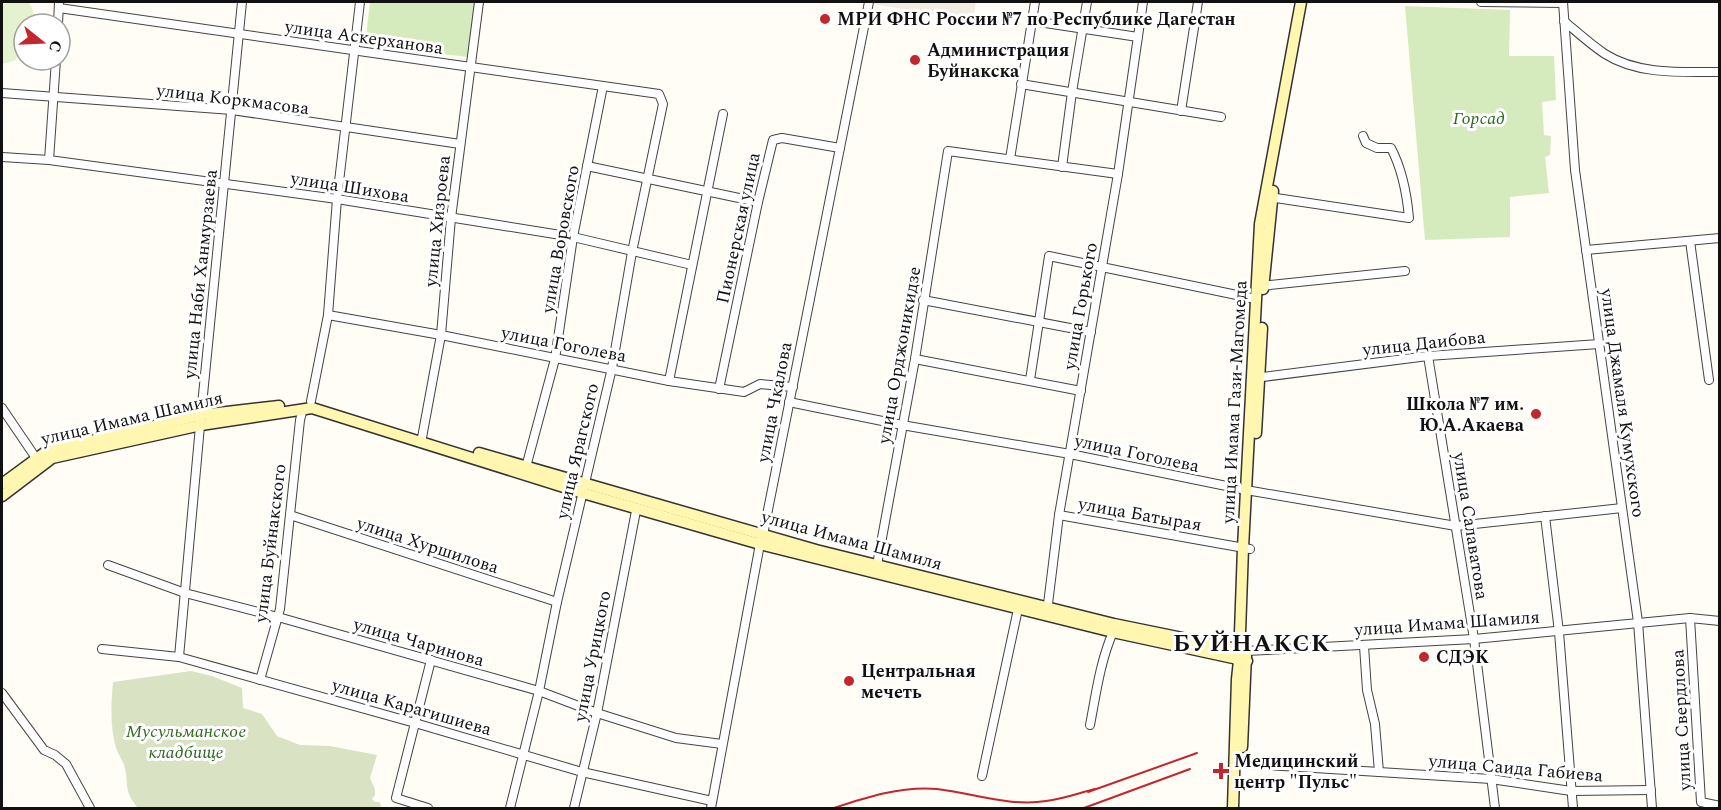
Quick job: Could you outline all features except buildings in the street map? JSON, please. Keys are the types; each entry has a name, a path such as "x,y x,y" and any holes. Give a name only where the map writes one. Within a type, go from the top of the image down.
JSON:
{"main road":[{"path":"1255,378 1268,197 1301,2"},
{"path":"1268,197 1306,2"},
{"name":"улица Имама Гази-Магомеда","path":"1233,808 1238,763 1237,679 1243,656 1255,378 1256,299 1260,286"},
{"name":"улица Имама Шамиля","path":"2,496 47,451 201,420 307,405 761,540 877,564 1113,632 1243,656"},
{"name":"улица Имама Шамиля","path":"421,439 526,466 635,508 1018,609 1114,624 1243,656"},
{"name":"улица Имама Шамиля","path":"2,484 38,461"},
{"path":"1238,763 1240,808"}],"street":[{"name":"улица Наби Ханмурзаева","path":"179,657 242,2"},
{"name":"улица Буйнакского","path":"260,680 278,617 300,420 307,405 328,315 337,199 360,2"},
{"name":"улица Хизроева","path":"421,439 441,334 451,218 479,2"},
{"name":"улица Чкалова","path":"711,805 761,540 869,2"},
{"path":"1035,2 1010,159 1118,174"},
{"path":"1062,167 1087,2"},
{"name":"улица Горького","path":"1047,612 1059,515 1103,266 1143,2"},
{"path":"1181,111 1198,2"},
{"path":"1481,2 1563,2"},
{"name":"улица Джамаля Кумухского","path":"1563,2 1575,170 1638,622 1652,808"},
{"name":"улица Аскерханова","path":"59,5 239,34 659,94 662,99"},
{"path":"1032,21 1138,37"},
{"path":"1564,21 1606,55 1636,67 1678,72 1719,72"},
{"path":"49,160 55,72"},
{"path":"1021,84 1221,117"},
{"name":"улица Воровского","path":"526,466 555,358 573,237 603,86"},
{"name":"улица Коркмасова","path":"2,93 232,110 460,144"},
{"name":"улица Ярагского","path":"510,808 539,692 557,602 612,369 663,104 662,99"},
{"path":"669,381 723,114"},
{"path":"1268,197 1409,218 1402,181 1391,148 1366,143 1363,136"},
{"name":"Пионерская улица","path":"719,389 758,202 774,140 782,138 840,148"},
{"name":"улица Орджоникидзе","path":"877,564 915,359 948,151 1010,159"},
{"name":"улица Шихова","path":"2,157 49,160 337,199 573,237 692,265"},
{"path":"587,166 758,202"},
{"path":"1586,250 1719,238"},
{"path":"1690,241 1709,380"},
{"path":"1030,380 1049,256 1256,299"},
{"path":"1260,286 1405,271"},
{"path":"923,300 1091,332"},
{"name":"улица Гоголева","path":"328,315 441,334 669,381 719,389 744,392 760,384 792,387"},
{"name":"улица Даибова","path":"1255,378 1428,356 1599,344"},
{"name":"улица Салаватова","path":"1428,356 1474,639 1495,808"},
{"path":"915,359 1081,391"},
{"name":"улица Гоголева","path":"789,402 902,425 1070,454 1249,491 1456,526 1622,508"},
{"path":"2,408 38,461"},
{"name":"улица Урицкого","path":"574,808 597,713 635,508"},
{"name":"улица Хуршилова","path":"290,515 557,602"},
{"name":"улица Батырая","path":"1059,515 1246,548"},
{"path":"1545,516 1559,632 1573,808"},
{"name":"улица Чаринова","path":"108,565 185,593 431,660 539,692 676,738 722,744"},
{"path":"982,776 1018,609"},
{"name":"улица Имама Шамиля","path":"1243,656 1559,632 1690,618 1719,621"},
{"name":"улица Свердлова","path":"1690,618 1701,801 1719,806"},
{"path":"1090,725 1098,679 1113,632"},
{"path":"1364,646 1367,690 1376,724 1379,772"},
{"name":"улица Карагишиева","path":"102,649 179,657 582,772 711,805"},
{"path":"428,808 413,806 396,798 431,660"},
{"path":"2,693 44,750 66,764 90,808"},
{"name":"улица Саида Габиева","path":"1238,763 1491,779 1571,791 1651,790"}],"green space":[{"path":"2,2 29,2 33,12 12,12 12,62 2,64"},
{"path":"370,2 475,2 468,57 365,45"},
{"name":"Горсад","path":"1405,6 1510,10 1509,56 1554,56 1556,100 1542,102 1544,135 1551,136 1550,155 1545,157 1549,193 1510,197 1510,237 1425,240"},
{"name":"Мусульманское кладбище","path":"191,671 212,676 242,688 243,708 262,714 277,736 300,745 330,746 377,755 370,778 375,789 372,799 380,802 381,808 138,808 128,791 126,772 114,740 113,682"}],"shaded area":[{"path":"861,2 976,2 973,21"}],"railway":[{"path":"1088,792 1197,753"},
{"path":"1084,808 1190,769"},
{"path":"834,808 872,796 910,789 937,789 1019,802 1059,799 1095,789"}],"place":[{"name":"МРИ ФНС России №7 по Республике Дагестан","path":"825,19"},
{"name":"Администрация Буйнакска","path":"915,60"},
{"name":"Школа №7 им. Ю.А.Акаева","path":"1536,414"},
{"name":"СДЭК","path":"1424,657"},
{"name":"Центральная мечеть","path":"849,681"},
{"name":"Медицинский центр \"Пульс\"","path":"1221,771"}],"district":[{"name":"БУЙНАКСК","path":"1252,643"}]}
